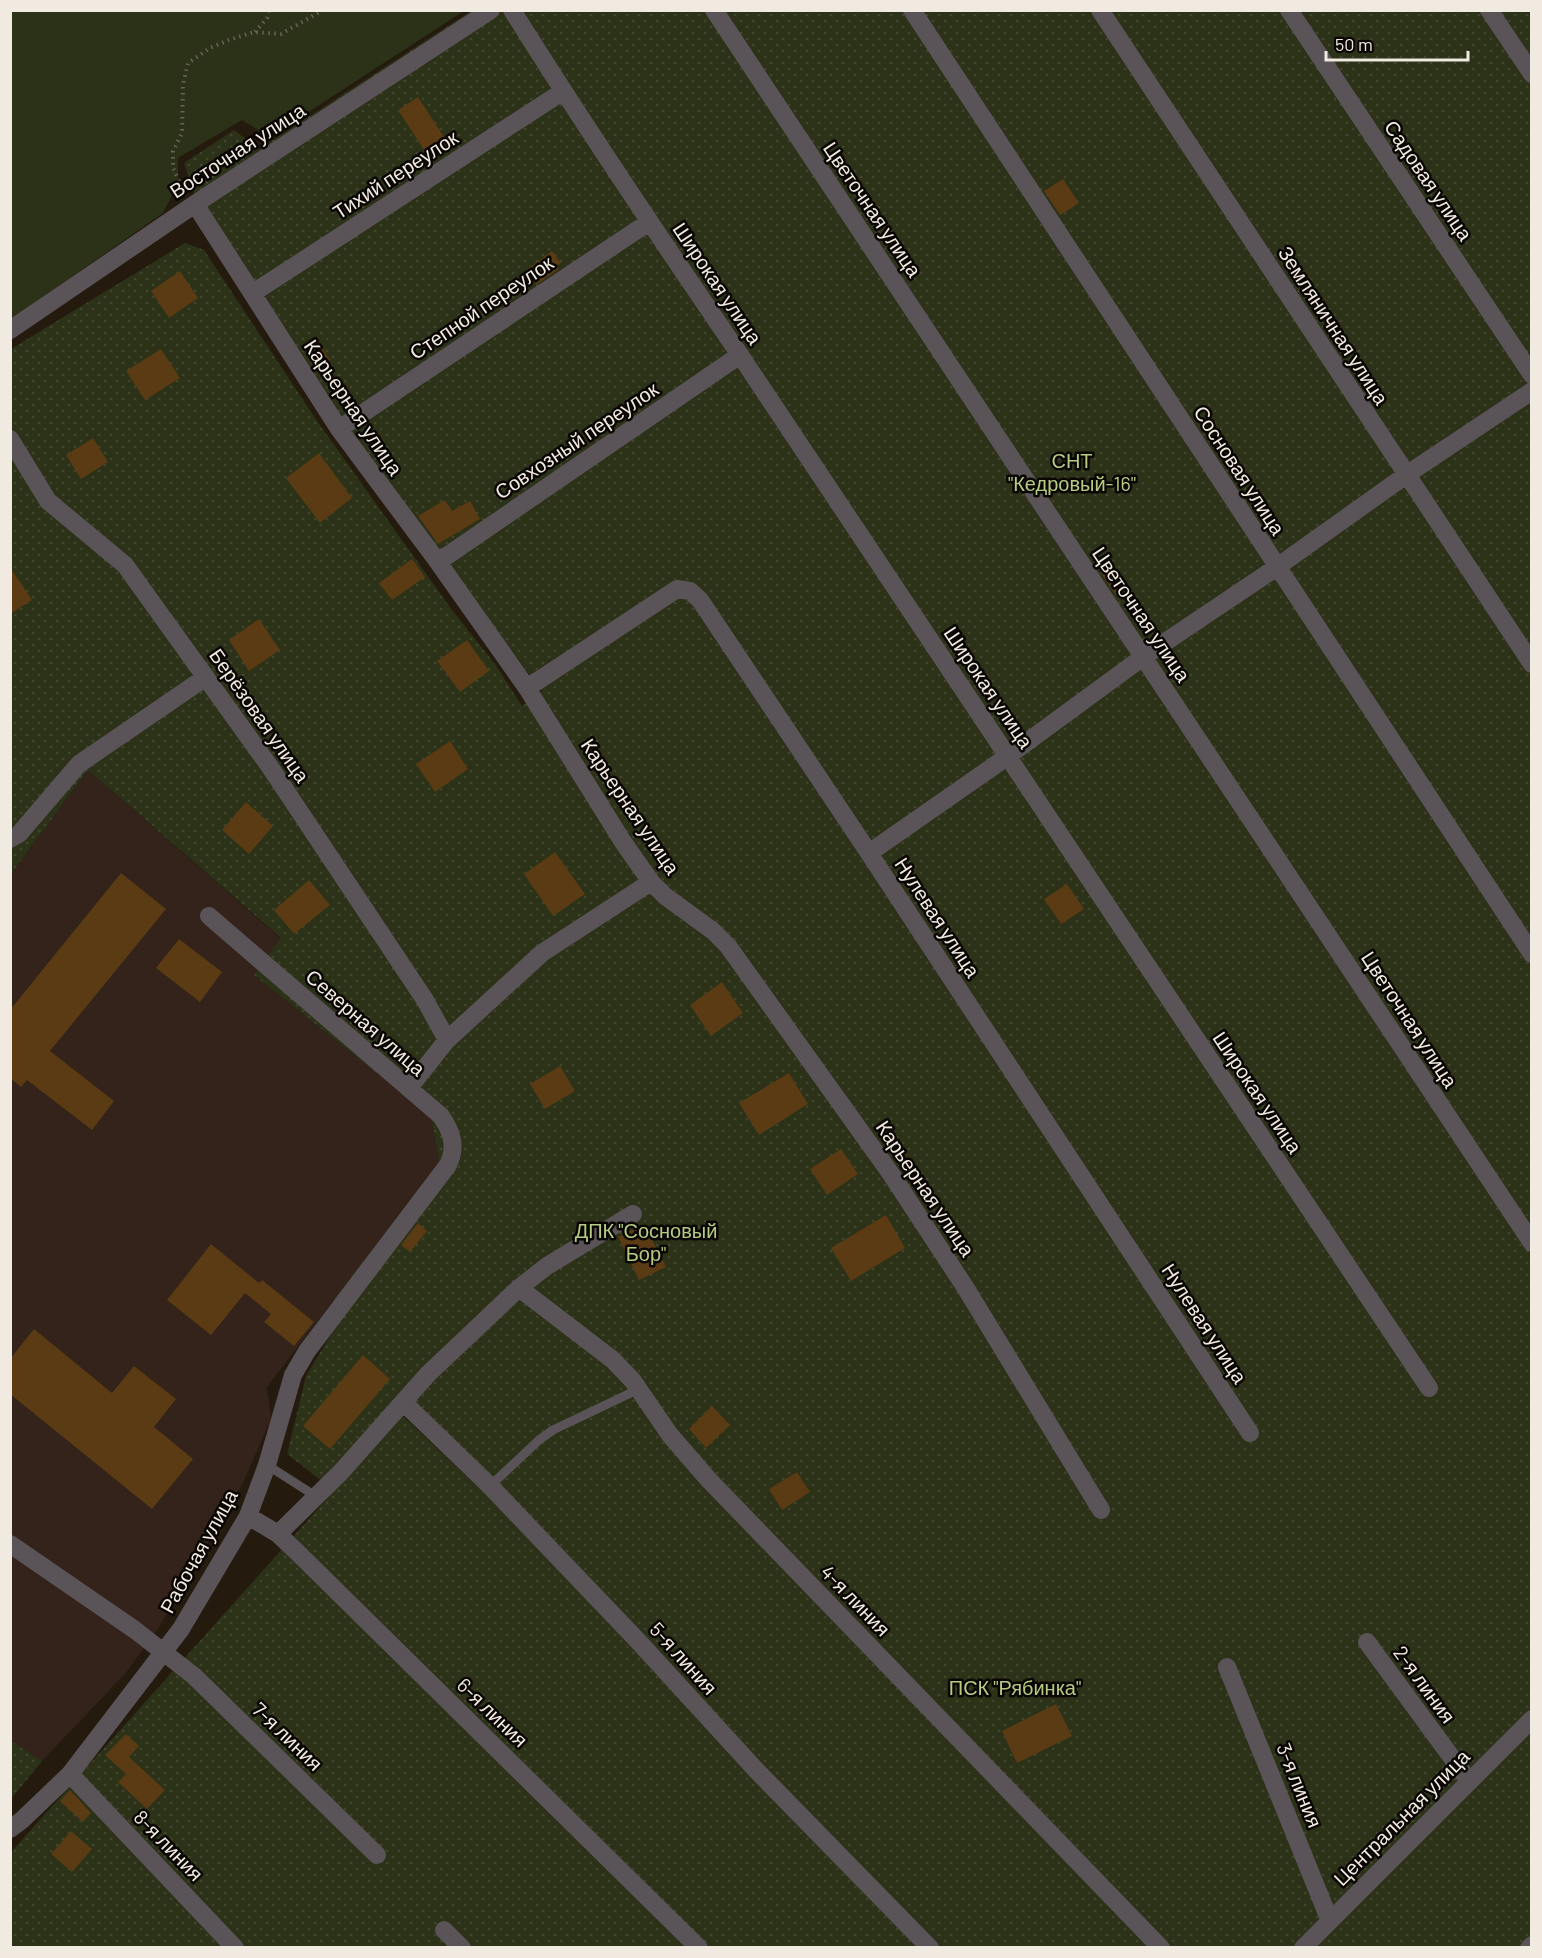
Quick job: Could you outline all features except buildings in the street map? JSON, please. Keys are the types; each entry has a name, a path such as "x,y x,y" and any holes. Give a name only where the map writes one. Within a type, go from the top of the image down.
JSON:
{"street":[{"name":"Восточная улица","path":"10,330 195,204 491,10"},
{"name":"Широкая улица","path":"512,10 562,92 1429,1388"},
{"name":"Цветочная улица","path":"714,10 1532,1243"},
{"name":"Сосновая улица","path":"912,10 1532,954"},
{"name":"Земляничная улица","path":"1100,10 1532,664"},
{"name":"Садовая улица","path":"1289,10 1532,375"},
{"path":"1489,10 1532,74"},
{"name":"Тихий переулок","path":"253,293 562,92"},
{"name":"Карьерная улица","path":"195,204 339,429 438,562 527,688 623,842 651,882 665,896 713,931 728,946 897,1183 965,1287 1101,1510"},
{"name":"Степной переулок","path":"339,429 649,222"},
{"name":"Совхозный переулок","path":"438,562 740,355"},
{"path":"869,853 1008,756 1143,657 1532,391"},
{"name":"Берёзовая улица","path":"10,439 48,501 124,565 206,677 270,766 424,1000 447,1040"},
{"name":"Нулевая улица","path":"527,688 677,589 690,591 700,600 1250,1433"},
{"path":"10,839 19,834 79,764 206,677"},
{"path":"409,1089 447,1040 542,953 651,882"},
{"name":"Северная улица","path":"209,916 441,1116 449,1127 453,1141 453,1155 438,1178"},
{"name":"Рабочая улица","path":"10,1829 70,1774 181,1629 248,1516 267,1465 293,1375 307,1351 438,1178"},
{"path":"278,1534 317,1497 450,1351 519,1288 547,1266 633,1215"},
{"name":"4-я линия","path":"519,1288 613,1360 639,1389 670,1435 708,1479 1161,1947"},
{"name":"5-я линия","path":"403,1402 490,1486 638,1641 756,1770 930,1947"},
{"name":"6-я линия","path":"248,1516 278,1534 699,1947"},
{"name":"7-я линия","path":"10,1544 135,1630 194,1676 377,1856"},
{"name":"2-я линия","path":"1367,1642 1469,1781"},
{"name":"3-я линия","path":"1227,1667 1330,1921"},
{"name":"Центральная улица","path":"1303,1947 1532,1719"},
{"name":"8-я линия","path":"70,1774 235,1947"},
{"path":"444,1930 462,1947"}],"lane":[{"path":"490,1486 539,1440 553,1430 639,1389"},
{"path":"267,1465 317,1497"}],"path":[{"path":"255,32 267,18 269,10"},
{"path":"195,204 182,190 173,168 173,151 182,133 183,85 188,63 210,48 229,40 255,32 281,34 323,10"}],"shaded area":[{"path":"88,770 281,939 254,975 432,1120 439,1163 267,1387 271,1419 243,1483 158,1629 125,1674 42,1761 11,1741 11,874"}],"green space":[{"path":"11,11 464,11 270,137 242,120 178,158 178,184 163,213 11,319"},
{"path":"471,11 1531,11 1531,1947 11,1947 11,1852 402,1415 483,1492 403,1392 323,1482 287,1454 306,1376 345,1311 334,1299 439,1163 432,1120 254,975 281,938 88,770 11,874 11,349 185,243 204,250 317,421 452,610 495,664 522,706 542,691 361,450 194,194 184,163 234,130 259,149"},
{"path":"11,1741 42,1761 11,1799"}],"park label":[{"name":"СНТ \"Кедровый-16\"","path":"1072,472"},
{"name":"ДПК \"Сосновый Бор\"","path":"646,1242"},
{"name":"ПСК \"Рябинка\"","path":"1015,1687"}]}
